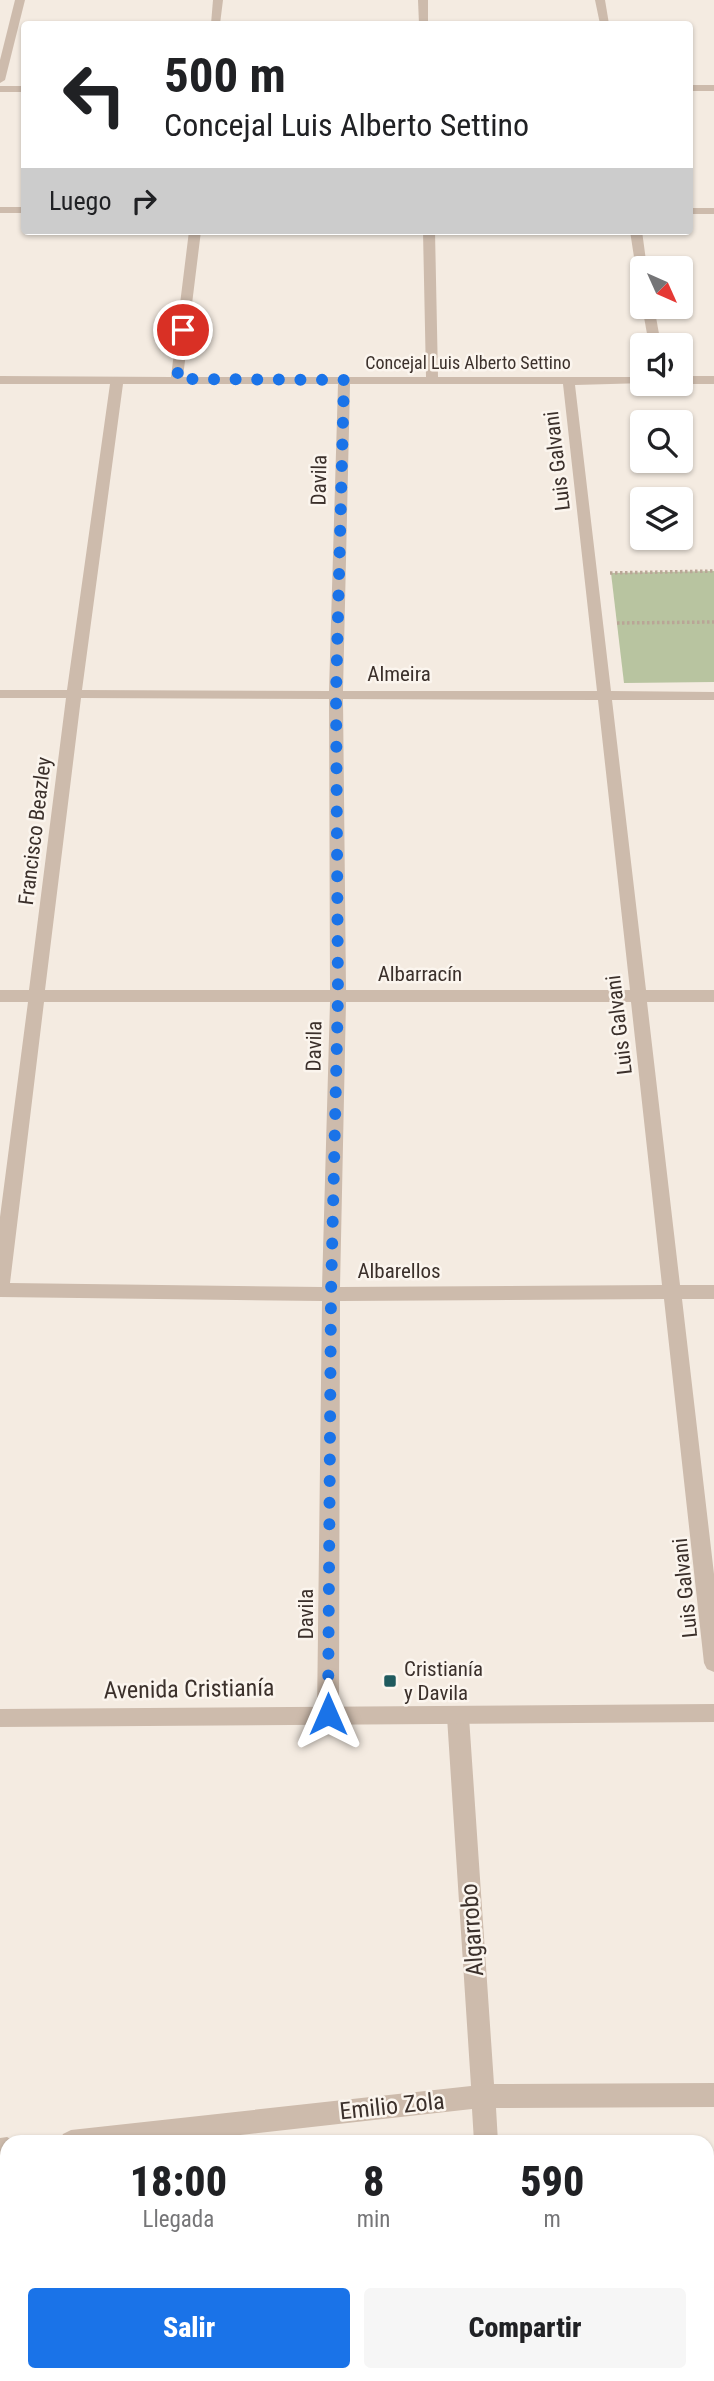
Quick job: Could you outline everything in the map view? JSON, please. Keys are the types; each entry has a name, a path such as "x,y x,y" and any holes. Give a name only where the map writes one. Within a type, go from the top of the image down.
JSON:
{"street":[{"path":"0,79 20,0"},
{"path":"216,21 218,0"},
{"path":"423,0 424,21"},
{"path":"600,0 604,21"},
{"path":"693,88 714,88"},
{"path":"0,89 21,89"},
{"path":"0,210 21,210"},
{"path":"693,211 714,211"},
{"path":"177,379 195,235"},
{"path":"429,235 432,380"},
{"path":"637,235 640,256"},
{"name":"Concejal Luis Alberto Settino","path":"0,380 630,381"},
{"name":"Francisco Beazley","path":"0,1289 35,995 117,380"},
{"name":"Davila","path":"328,1714 331,1294 338,995 336,695 344,380"},
{"path":"693,380 714,380"},
{"name":"Luis Galvani","path":"569,381 592,573 602,696 714,1663"},
{"name":"Almeira","path":"0,694 714,696"},
{"name":"Albarracín","path":"0,996 714,996"},
{"name":"Albarellos","path":"0,1289 331,1294 714,1292"},
{"name":"Avenida Cristianía","path":"0,1718 328,1714 458,1717 714,1713"},
{"name":"Algarrobo","path":"458,1717 485,2135"},
{"name":"Emilio Zola","path":"134,2135 483,2096 714,2095"}],"path":[{"path":"592,573 714,571"},
{"path":"597,624 714,622"}],"green space":[{"path":"714,571 714,682 624,683 611,573"}],"place":[{"name":"Cristianía y Davila","path":"390,1681"}],"route":[{"path":"183,330 177,379 344,380 336,695 338,995 331,1294 328,1714"}]}
